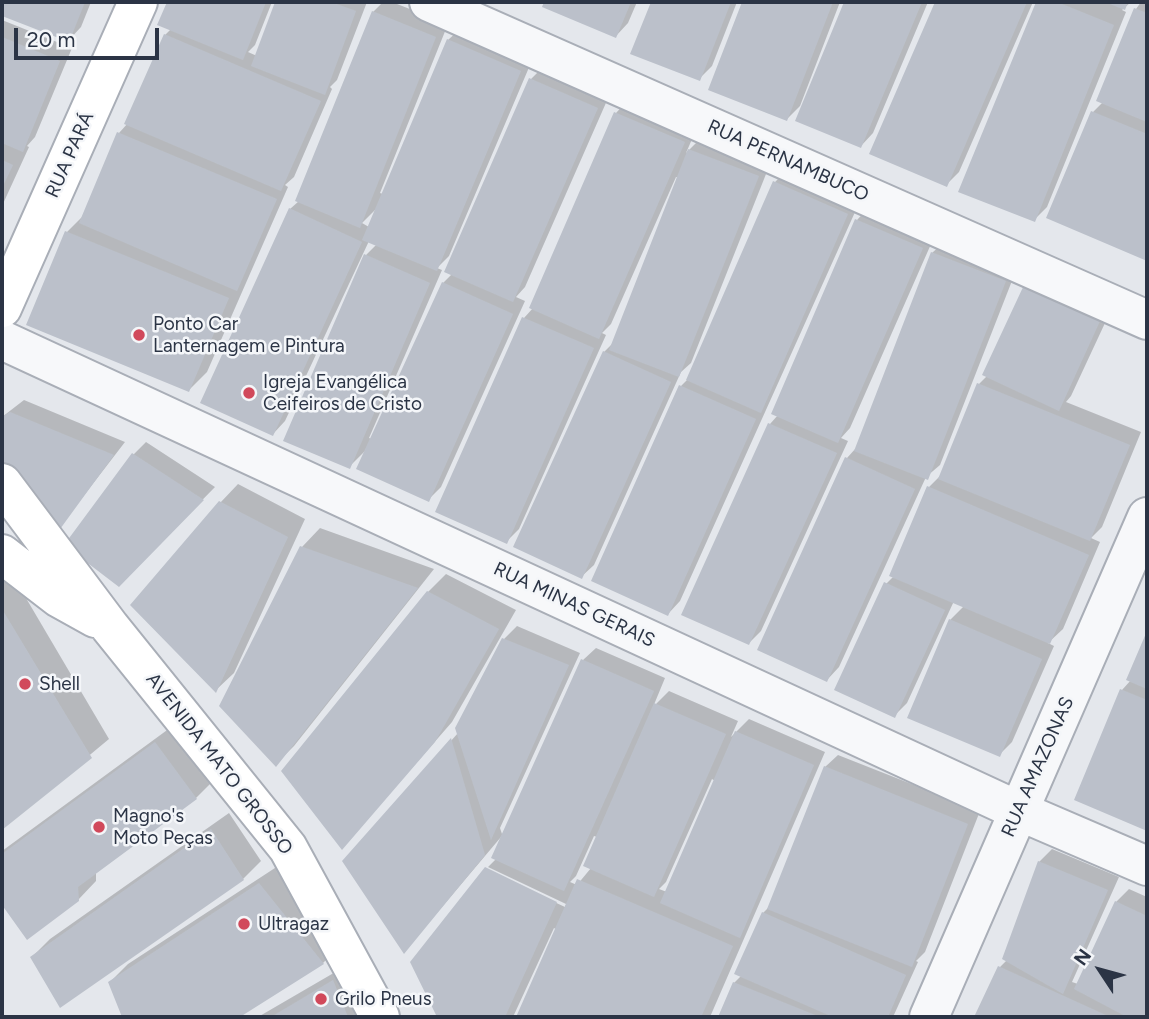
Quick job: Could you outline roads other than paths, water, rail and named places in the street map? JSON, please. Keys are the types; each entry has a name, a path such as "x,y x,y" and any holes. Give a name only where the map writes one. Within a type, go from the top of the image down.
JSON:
{"main road":[{"name":"RUA PARÁ","path":"2,308 138,2"},
{"name":"AVENIDA MATO GROSSO","path":"2,483 110,627 288,848 380,1017"},
{"path":"2,554 59,598 110,627"}],"street":[{"name":"RUA PERNAMBUCO","path":"429,2 1147,320"},
{"name":"RUA MINAS GERAIS","path":"2,340 1019,811 1147,866"},
{"name":"RUA AMAZONAS","path":"929,1017 1147,517"}],"place":[{"name":"Ponto Car Lanternagem e Pintura","path":"139,335"},
{"name":"Igreja Evangélica Ceifeiros de Cristo","path":"249,393"},
{"name":"Shell","path":"25,684"},
{"name":"Magno's Moto Peças","path":"99,827"},
{"name":"Ultragaz","path":"244,924"},
{"name":"Grilo Pneus","path":"321,999"}]}
